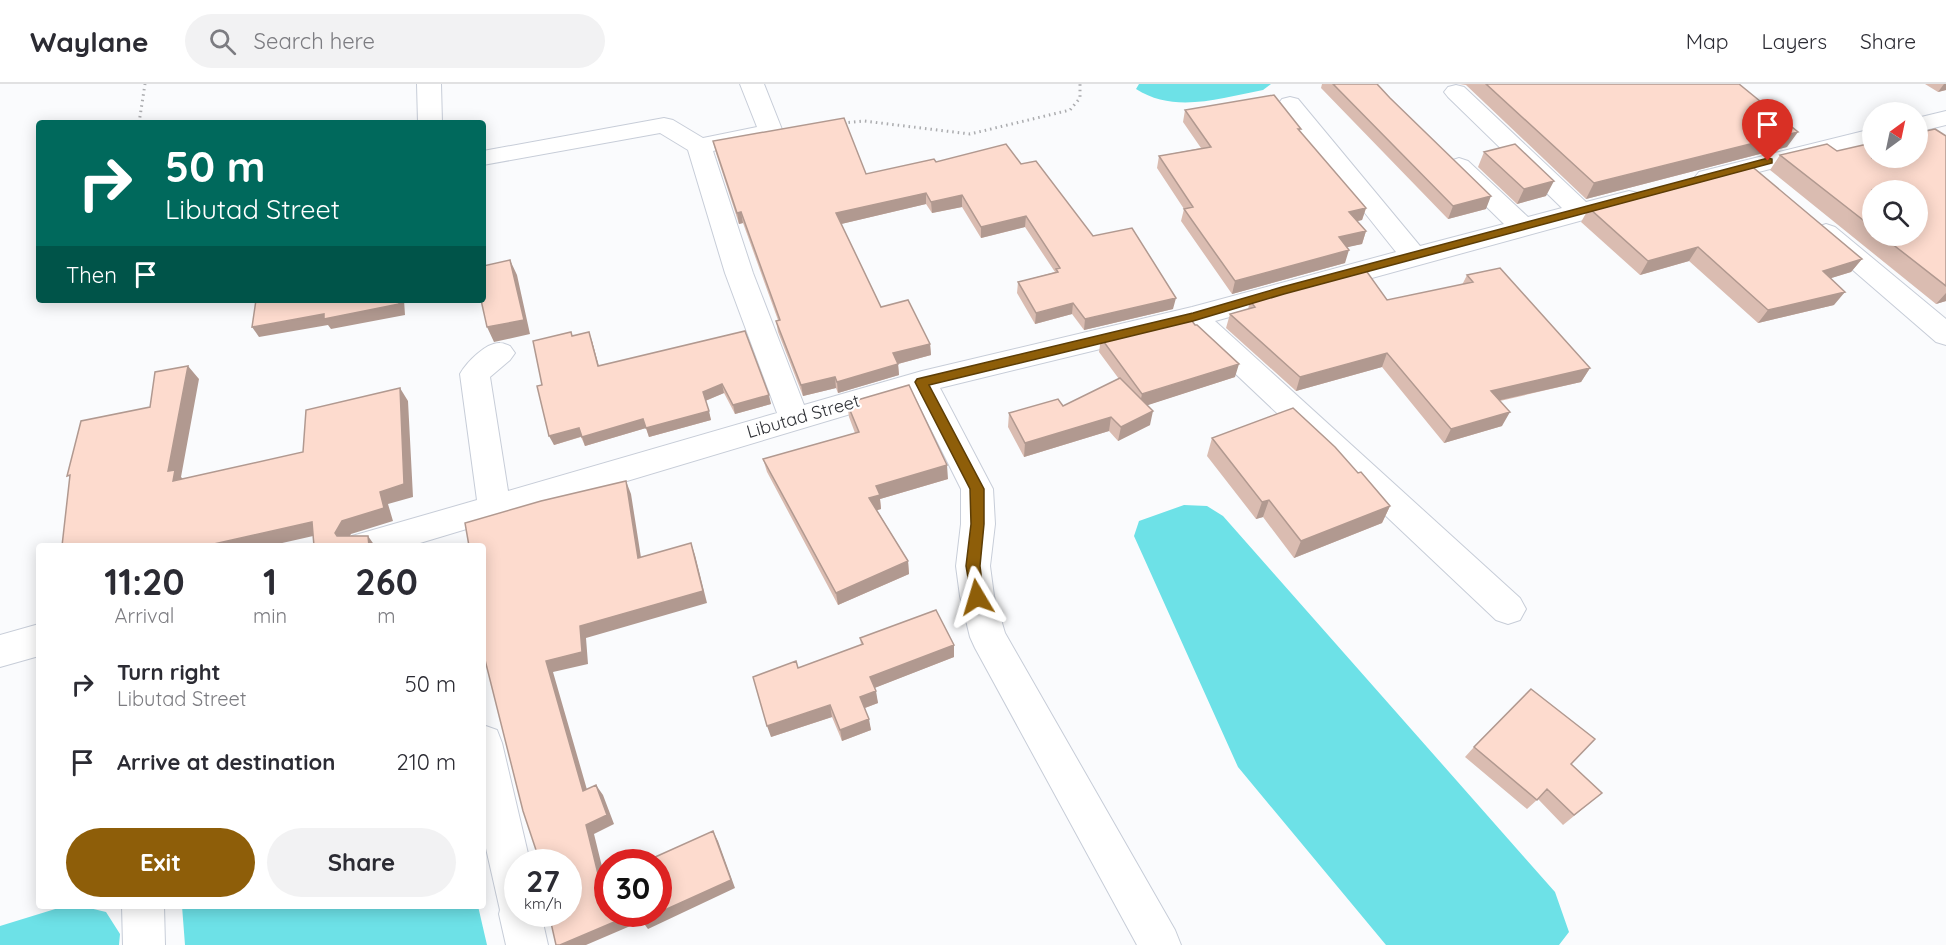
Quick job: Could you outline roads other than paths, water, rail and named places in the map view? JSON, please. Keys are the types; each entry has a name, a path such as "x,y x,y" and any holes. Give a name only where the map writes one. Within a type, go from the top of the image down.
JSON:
{"street":[{"path":"429,84 430,120"},
{"path":"699,146 771,132 752,84"},
{"path":"1456,92 1581,212"},
{"path":"1290,104 1414,256"},
{"path":"1928,122 1946,118"},
{"path":"486,157 664,125 699,146 739,273 794,418"},
{"name":"Libutad Street","path":"374,543 922,382 1193,317 1666,188 1757,175 1802,143 1862,137"},
{"path":"1446,153 1522,227"},
{"path":"1804,214 1946,334"},
{"path":"1193,317 1508,609"},
{"path":"494,508 475,374 500,353"},
{"path":"922,382 977,489 978,524 973,566 977,597 988,638 1160,945"},
{"path":"0,651 36,641"},
{"path":"486,756 506,849"},
{"path":"143,909 144,945"},
{"path":"523,927 527,945"}],"water":[{"path":"1139,84 1271,84 1263,90 1230,97 1182,102 1151,97 1136,89"},
{"path":"1184,505 1207,506 1223,516 1555,892 1569,932 1559,945 1386,945 1238,767 1134,536 1139,521"},
{"path":"55,909 94,909 106,912 120,934 119,945 0,945 0,926"},
{"path":"182,909 479,909 487,945 185,945"}]}
